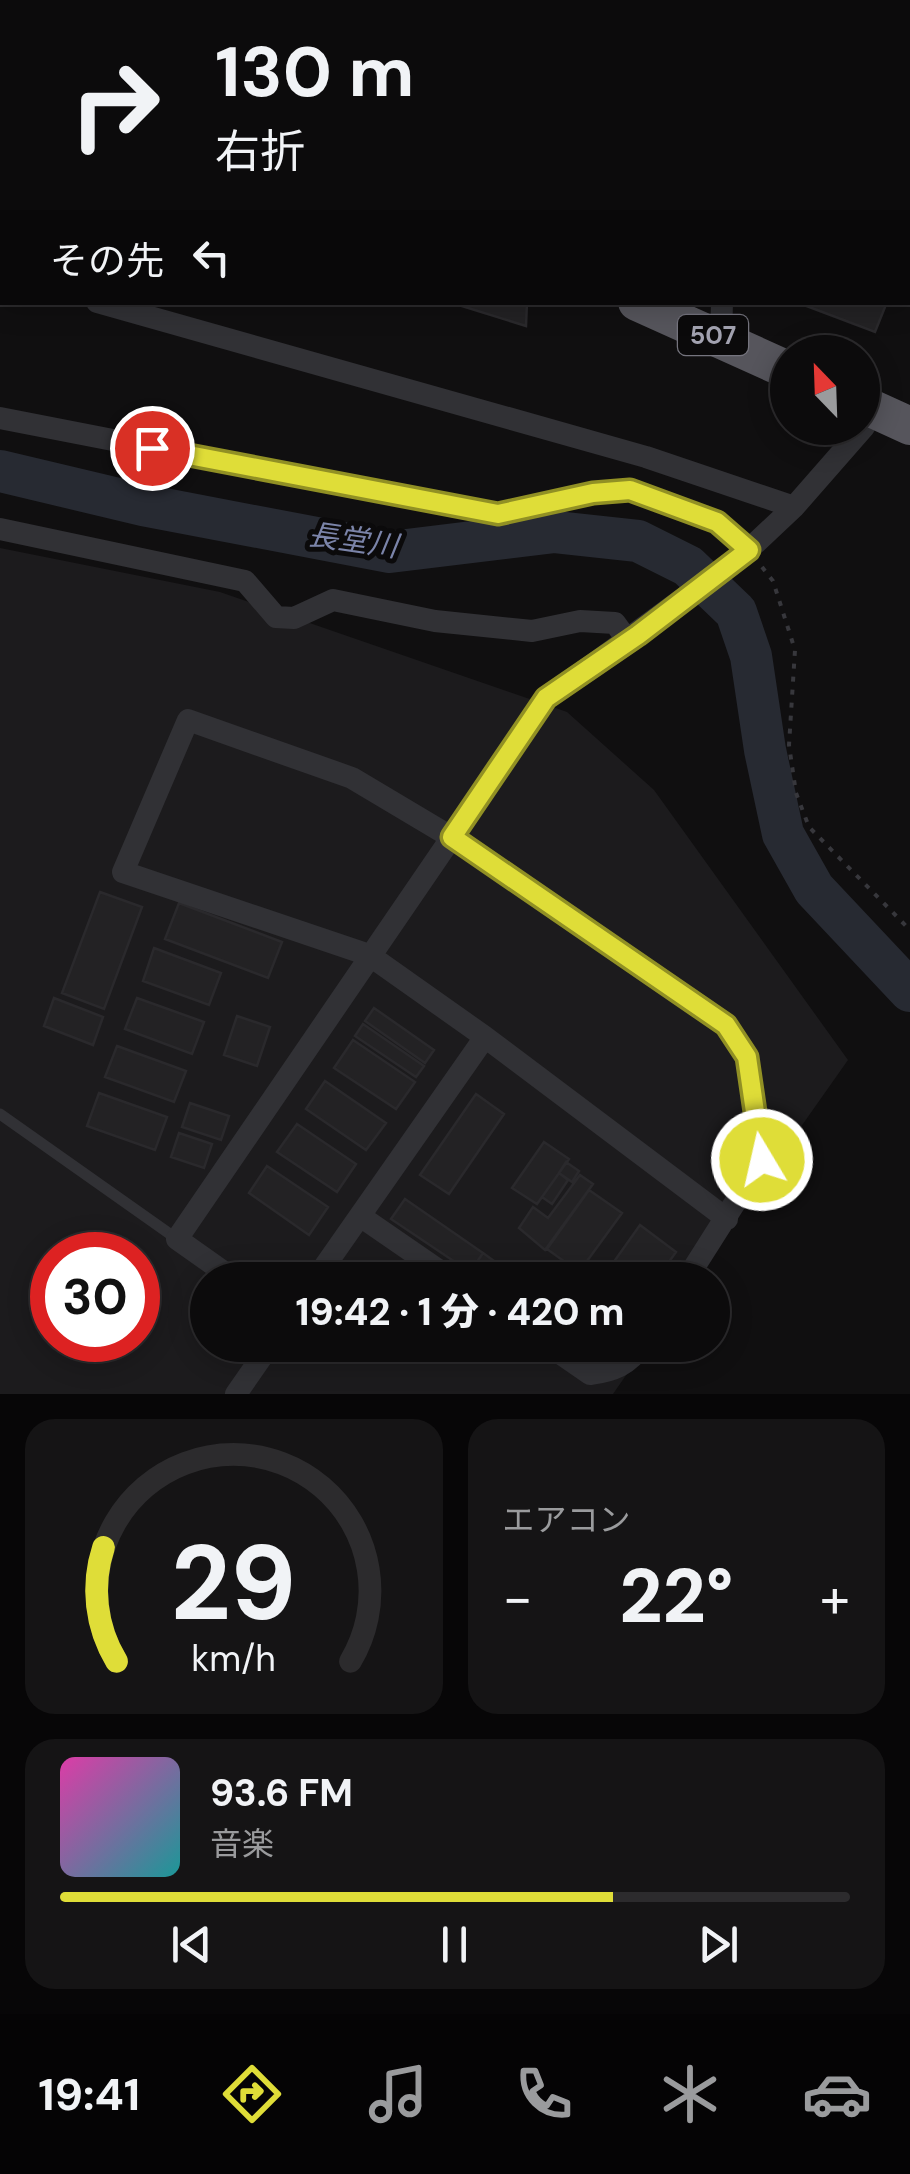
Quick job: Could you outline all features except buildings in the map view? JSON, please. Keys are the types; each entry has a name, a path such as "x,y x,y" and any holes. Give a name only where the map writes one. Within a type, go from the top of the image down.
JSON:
{"highway":[{"name":"507","path":"650,305 722,321 770,357"},
{"path":"880,412 910,426"}],"street":[{"path":"108,305 646,457 794,507"},
{"path":"0,418 498,514 593,493 630,490 717,522 746,552"},
{"path":"210,1262 177,1239 546,698 746,552 794,507 848,445"},
{"path":"0,529 245,580 276,616 294,618 333,600 435,621 532,631 580,621 615,624 633,638"},
{"path":"698,1262 727,1220 762,1160 747,1057 726,1025 452,837 352,778 188,720 123,872 369,956 485,1037 727,1220"},
{"path":"328,1262 485,1037"},
{"path":"360,1216 427,1262"},
{"path":"236,1394 258,1362"},
{"path":"573,1362 590,1374 610,1372 627,1362"}],"lane":[{"path":"0,1114 177,1239"}],"path":[{"path":"746,552 773,581 796,650 789,745 796,793 809,827 910,930"}],"shaded area":[{"path":"0,548 220,592 567,712 654,790 848,1060 706,1262 190,1262 190,1362 635,1362 613,1394 0,1394"}],"waterway":[{"name":"長堂川","path":"0,471 143,505 390,552 555,532 638,541 688,566 736,612 751,656 783,834 814,889 910,991"}],"route":[{"path":"152,448 498,514 593,493 630,490 717,522 749,550 638,635 546,698 452,837 726,1025 747,1057 762,1160"}]}
